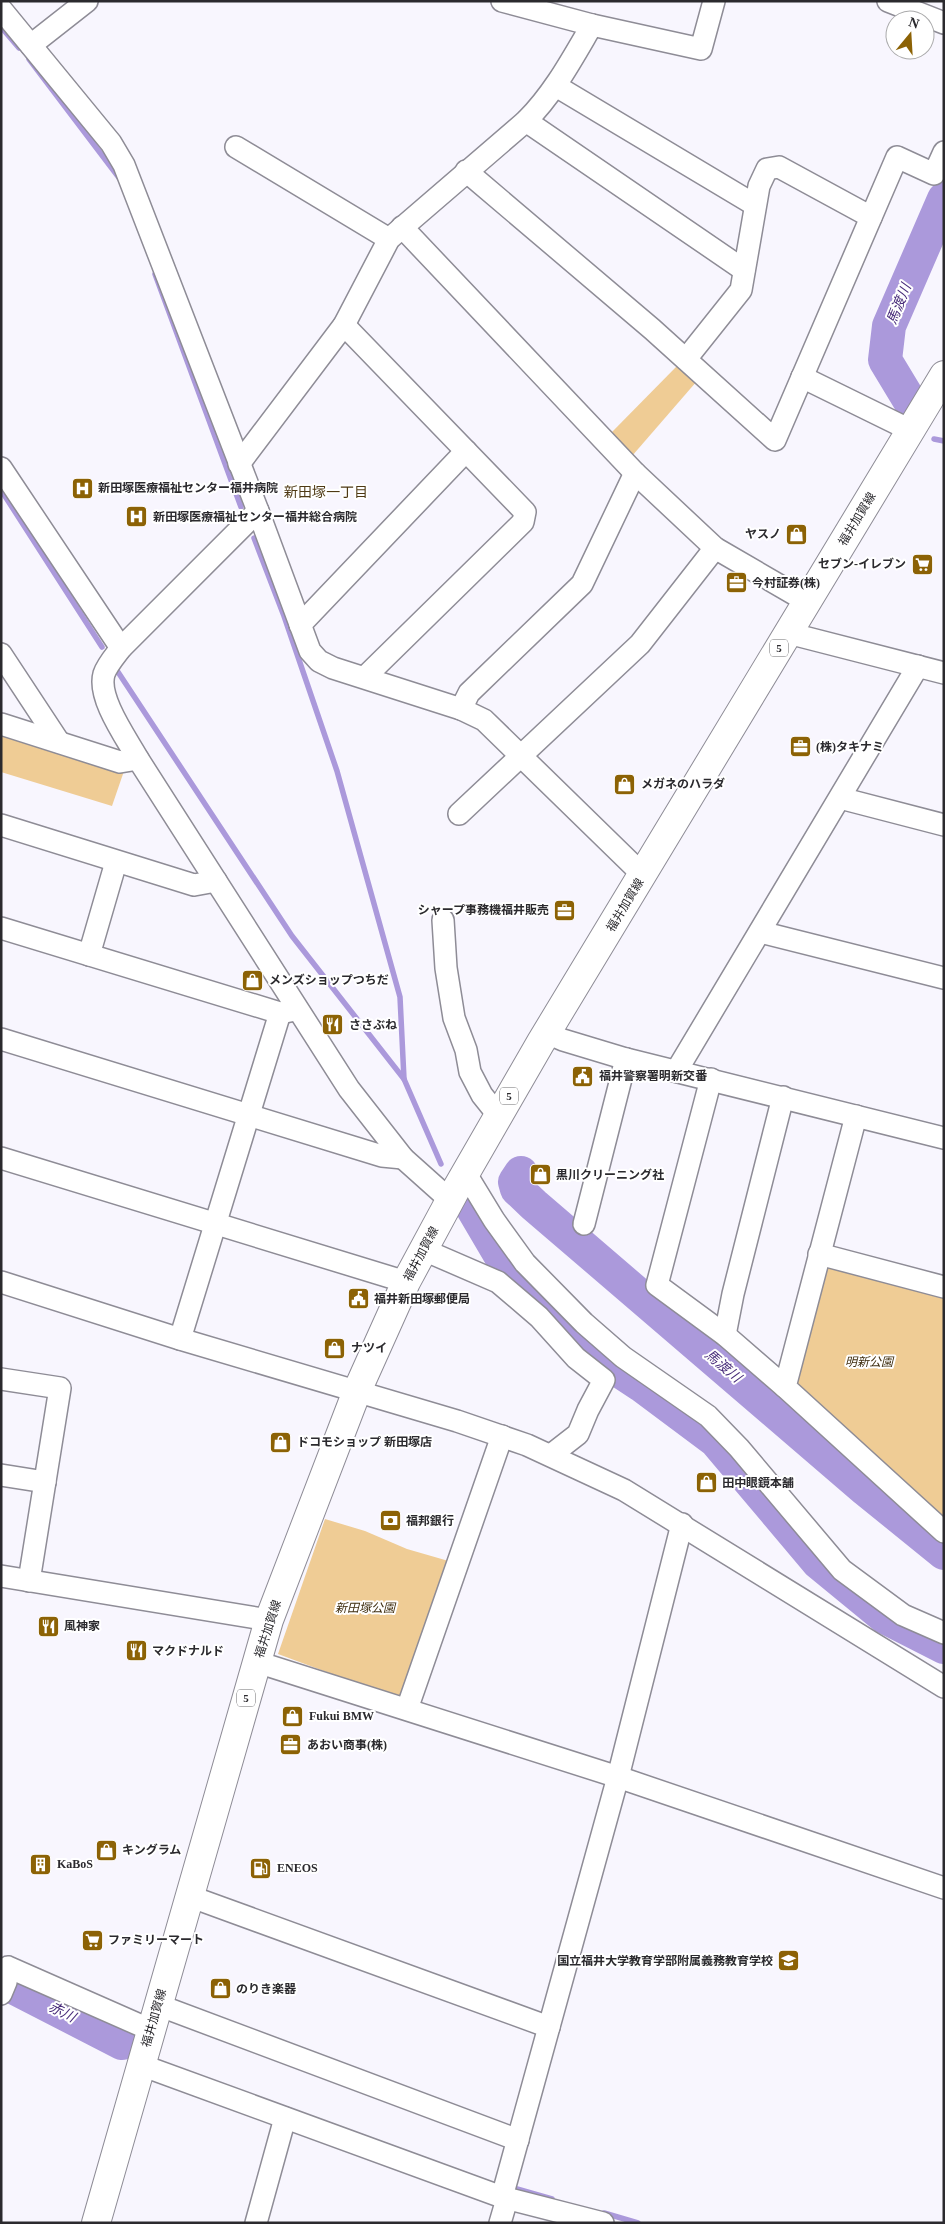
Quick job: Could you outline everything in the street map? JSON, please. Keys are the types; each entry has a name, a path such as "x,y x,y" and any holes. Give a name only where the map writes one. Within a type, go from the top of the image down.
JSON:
{"main road":[{"name":"福井加賀線","path":"96,2223 269,1620 357,1392 406,1282 498,1115 944,375"}],"street":[{"path":"31,45 87,1"},
{"path":"502,1 592,25 701,50 714,1"},
{"path":"888,1 943,22"},
{"path":"1,9 111,143 124,165 310,651 318,662 461,709 484,720 643,875"},
{"path":"239,464 344,325 396,233 466,170 526,121 544,103 592,25"},
{"path":"556,86 756,205"},
{"path":"526,121 744,270"},
{"path":"236,147 396,233 635,473 715,548 808,602"},
{"path":"466,170 686,360 775,440 896,157 934,174 944,152"},
{"path":"686,360 740,290 759,186 767,169 778,167 871,217"},
{"path":"344,325 525,512 522,522 365,677"},
{"path":"802,377 910,430"},
{"path":"300,625 466,451"},
{"path":"1,468 121,648"},
{"path":"461,709 469,693 582,584 635,473"},
{"path":"258,511 121,648 104,674 102,686 107,702 138,759 216,881 289,1011 403,1158"},
{"path":"459,814 640,644 715,548"},
{"path":"788,633 944,673"},
{"path":"1,654 59,742"},
{"path":"677,1070 918,666"},
{"path":"1,724 120,762 138,759"},
{"path":"840,798 944,825"},
{"path":"1,825 194,885 216,881"},
{"path":"89,955 116,862"},
{"path":"443,920 446,968 454,1018 466,1050 470,1072 482,1096 498,1115"},
{"path":"1,928 89,955 289,1011"},
{"path":"760,932 944,978"},
{"path":"180,1339 248,1115 289,1011"},
{"path":"551,1026 562,1040 626,1059 677,1070 944,1138"},
{"path":"1,1039 382,1156 403,1158 458,1187 494,1220 525,1262 584,1323 623,1357 708,1416 739,1448 842,1570 903,1615 944,1633"},
{"path":"584,1224 626,1059"},
{"path":"711,1079 658,1285 725,1335 943,1527"},
{"path":"725,1335 733,1294 783,1097"},
{"path":"785,1387 856,1116"},
{"path":"1,1158 406,1282"},
{"path":"424,1250 498,1282 540,1317 576,1358 604,1380 578,1434 551,1455"},
{"path":"819,1254 944,1287"},
{"path":"1,1266 24,1289"},
{"path":"1,1282 180,1339 502,1436 551,1455 624,1490 682,1524 944,1687"},
{"path":"1,1295 24,1289"},
{"path":"1,1380 60,1388 29,1581"},
{"path":"407,1709 502,1436"},
{"path":"1,1475 45,1482"},
{"path":"500,2223 518,2140 618,1777 682,1524"},
{"path":"1,1576 269,1620"},
{"path":"257,1662 618,1777 944,1888"},
{"path":"189,1896 549,2027"},
{"path":"1,1994 6,1982 8,1967 518,2140"},
{"path":"141,2065 504,2198 603,2223"},
{"path":"256,2223 285,2118"}],"green space":[{"path":"677,366 697,381 632,456 612,432"},
{"path":"1,732 124,771 112,806 1,772"},
{"name":"明新公園","path":"819,1254 944,1287 944,1519 785,1387"},
{"name":"新田塚公園","path":"325,1519 365,1531 407,1549 452,1562 402,1700 278,1654"}],"waterway":[{"path":"1,27 19,48"},
{"path":"29,59 120,179"},
{"name":"馬渡川","path":"914,408 885,360 889,326 944,199"},
{"path":"155,274 241,507"},
{"path":"934,439 944,441"},
{"path":"1,490 102,647"},
{"path":"254,538 284,616 337,771 400,997 404,1079 441,1164"},
{"path":"118,672 292,936 404,1079"},
{"name":"馬渡川","path":"521,1173 515,1182 517,1189 534,1205 865,1489 944,1553"},
{"path":"473,1209 503,1260 585,1348 641,1385 716,1441 818,1562 885,1617 944,1647"},
{"name":"赤川","path":"1,1981 122,2043"},
{"path":"517,2189 552,2199"},
{"path":"604,2213 638,2223"}],"place":[{"name":"新田塚医療福祉センター福井病院","path":"82,488"},
{"name":"新田塚医療福祉センター福井総合病院","path":"137,517"},
{"name":"ヤスノ","path":"797,534"},
{"name":"セブン-イレブン","path":"922,564"},
{"name":"今村証券(株)","path":"736,583"},
{"name":"(株)タキナミ","path":"800,747"},
{"name":"メガネのハラダ","path":"625,784"},
{"name":"シャープ事務機福井販売","path":"565,910"},
{"name":"メンズショップつちだ","path":"253,980"},
{"name":"ささぶね","path":"333,1025"},
{"name":"福井警察署明新交番","path":"583,1076"},
{"name":"黒川クリーニング社","path":"540,1175"},
{"name":"福井新田塚郵便局","path":"358,1299"},
{"name":"ナツイ","path":"335,1348"},
{"name":"ドコモショップ 新田塚店","path":"281,1442"},
{"name":"田中眼鏡本舗","path":"706,1483"},
{"name":"福邦銀行","path":"390,1521"},
{"name":"風神家","path":"48,1626"},
{"name":"マクドナルド","path":"136,1651"},
{"name":"Fukui BMW","path":"293,1716"},
{"name":"あおい商事(株)","path":"291,1745"},
{"name":"キングラム","path":"106,1850"},
{"name":"KaBoS","path":"41,1864"},
{"name":"ENEOS","path":"261,1868"},
{"name":"ファミリーマート","path":"92,1940"},
{"name":"国立福井大学教育学部附属義務教育学校","path":"789,1961"},
{"name":"のりき楽器","path":"220,1989"}],"district":[{"name":"新田塚一丁目","path":"326,492"}]}
